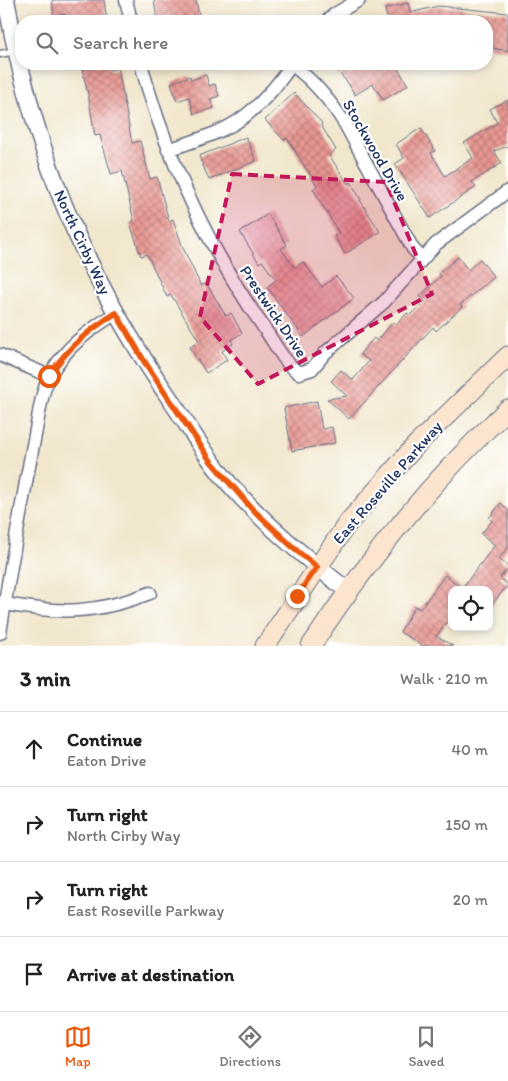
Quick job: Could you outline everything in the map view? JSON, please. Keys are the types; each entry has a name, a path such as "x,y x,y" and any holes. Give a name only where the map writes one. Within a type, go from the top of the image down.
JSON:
{"main road":[{"name":"East Roseville Parkway","path":"265,646 347,524 416,445 508,356"},
{"path":"310,646 348,591 420,498 508,409"}],"street":[{"name":"North Cirby Way","path":"6,0 8,53 28,102 62,199 92,268 116,313 144,361 210,460 252,509 291,546 348,591"},
{"path":"126,0 129,15"},
{"path":"334,15 352,1"},
{"name":"Prestwick Drive","path":"143,70 168,150 188,196 224,266 288,365 298,373 312,369 325,353 378,308 436,244 508,191"},
{"path":"168,150 228,127 245,116 279,82 288,70"},
{"name":"Stockwood Drive","path":"299,70 320,89 333,105 413,250 422,258"},
{"path":"0,633 20,510 49,376 76,342 116,313"},
{"path":"0,355 49,376"},
{"path":"5,604 46,610 86,610 110,606 150,593"}],"highlighted area":[{"path":"232,174 386,182 432,294 258,384 200,317"}],"building":[{"path":"52,0 104,0 106,15 54,15"},
{"path":"154,0 196,0 199,15 156,15"},
{"path":"408,3 410,13 438,6 508,13 508,51 493,48 493,15 386,15 385,9"},
{"path":"82,70 118,70 132,143 140,141 150,179 157,177 169,221 173,219 183,248 201,286 206,283 226,316 231,313 242,333 231,340 233,344 222,351 227,360 206,373 190,347 199,341 171,295 167,297 147,254 141,256 130,223 134,221 122,171 111,174 100,135 95,136"},
{"path":"336,70 399,70 408,85 383,100 373,84 355,95 348,83"},
{"path":"206,75 209,86 215,84 219,96 210,99 214,108 194,114 189,97 177,101 171,83 190,76 191,80"},
{"path":"294,93 322,123 321,125 336,150 329,155 348,184 351,182 380,232 345,254 334,236 339,233 313,189 317,186 287,138 284,140 265,120"},
{"path":"508,100 508,146 494,151 502,163 472,182 476,187 430,218 395,164 404,158 396,144 421,128 435,151 431,153 445,176 473,158 464,143 497,123 490,109"},
{"path":"246,137 256,161 209,180 199,156"},
{"path":"268,214 287,245 281,249 295,268 303,262 322,287 336,276 354,298 303,337 267,287 276,280 262,261 259,263 240,232"},
{"path":"458,257 468,270 480,259 494,277 460,305 462,307 436,331 433,327 349,419 327,399 347,396 331,381 341,370 353,380 369,361 360,354 374,338 377,341 393,322 396,325 407,313 410,315 425,301 420,296 441,276 439,273"},
{"path":"317,401 322,429 332,427 335,443 292,451 284,408"},
{"path":"501,503 508,510 508,548 499,559 508,566 500,578 508,585 493,603 493,586 464,586 495,545 481,534 492,521 489,518"},
{"path":"445,575 459,586 448,586 448,621 436,636 453,646 423,646 400,632 415,606 420,609"}],"route":[{"path":"49,376 76,342 116,313 144,361 210,460 252,509 317,567 297,596"}]}
